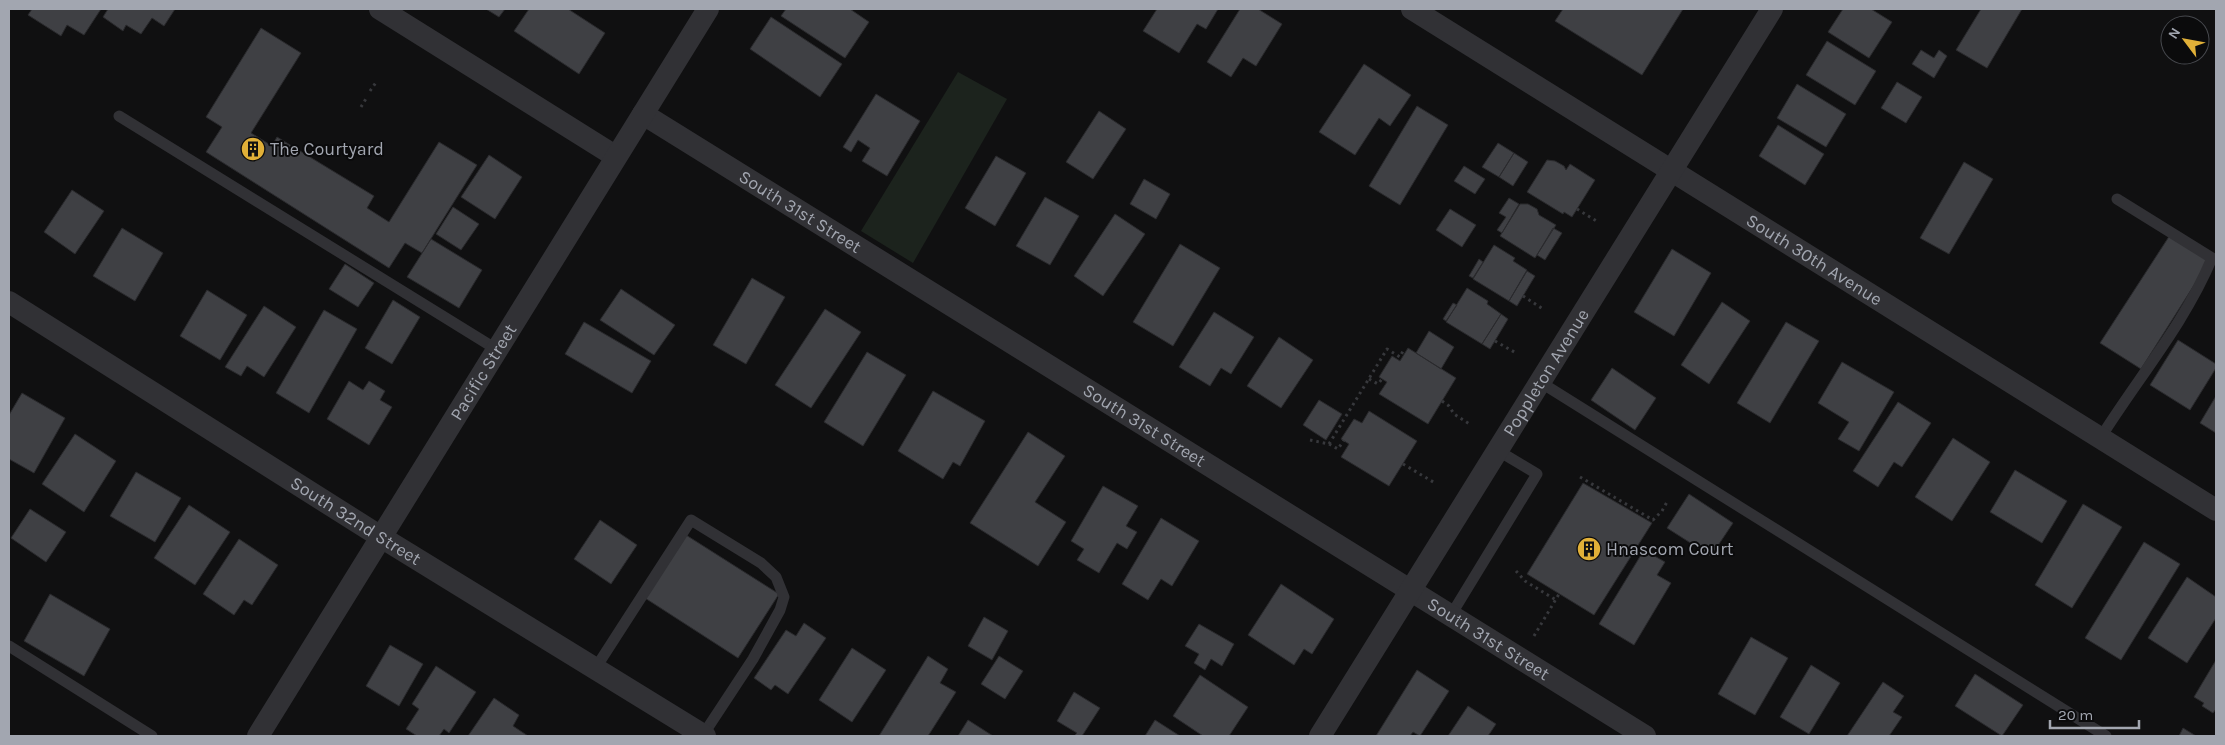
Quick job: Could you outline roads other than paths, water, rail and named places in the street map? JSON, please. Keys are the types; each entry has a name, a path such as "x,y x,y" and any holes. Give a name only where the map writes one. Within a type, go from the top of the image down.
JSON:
{"street":[{"path":"380,9 615,156"},
{"name":"Pacific Street","path":"258,736 615,156 708,9"},
{"name":"South 30th Avenue","path":"1412,9 2216,510"},
{"name":"Poppleton Avenue","path":"1320,736 1772,9"},
{"name":"South 31st Street","path":"643,114 1645,736"},
{"name":"South 32nd Street","path":"9,302 704,736"}],"lane":[{"path":"119,116 496,350"},
{"path":"2101,438 2191,300 2212,258 2117,199"},
{"path":"1540,382 2106,736"},
{"path":"1451,614 1537,474 1497,450"},
{"path":"595,669 691,520 761,563 776,577 782,590 784,597 780,610 753,659 704,736"},
{"path":"9,646 152,736"}],"place":[{"name":"The Courtyard","path":"253,149"},
{"name":"Hnascom Court","path":"1589,549"}]}
